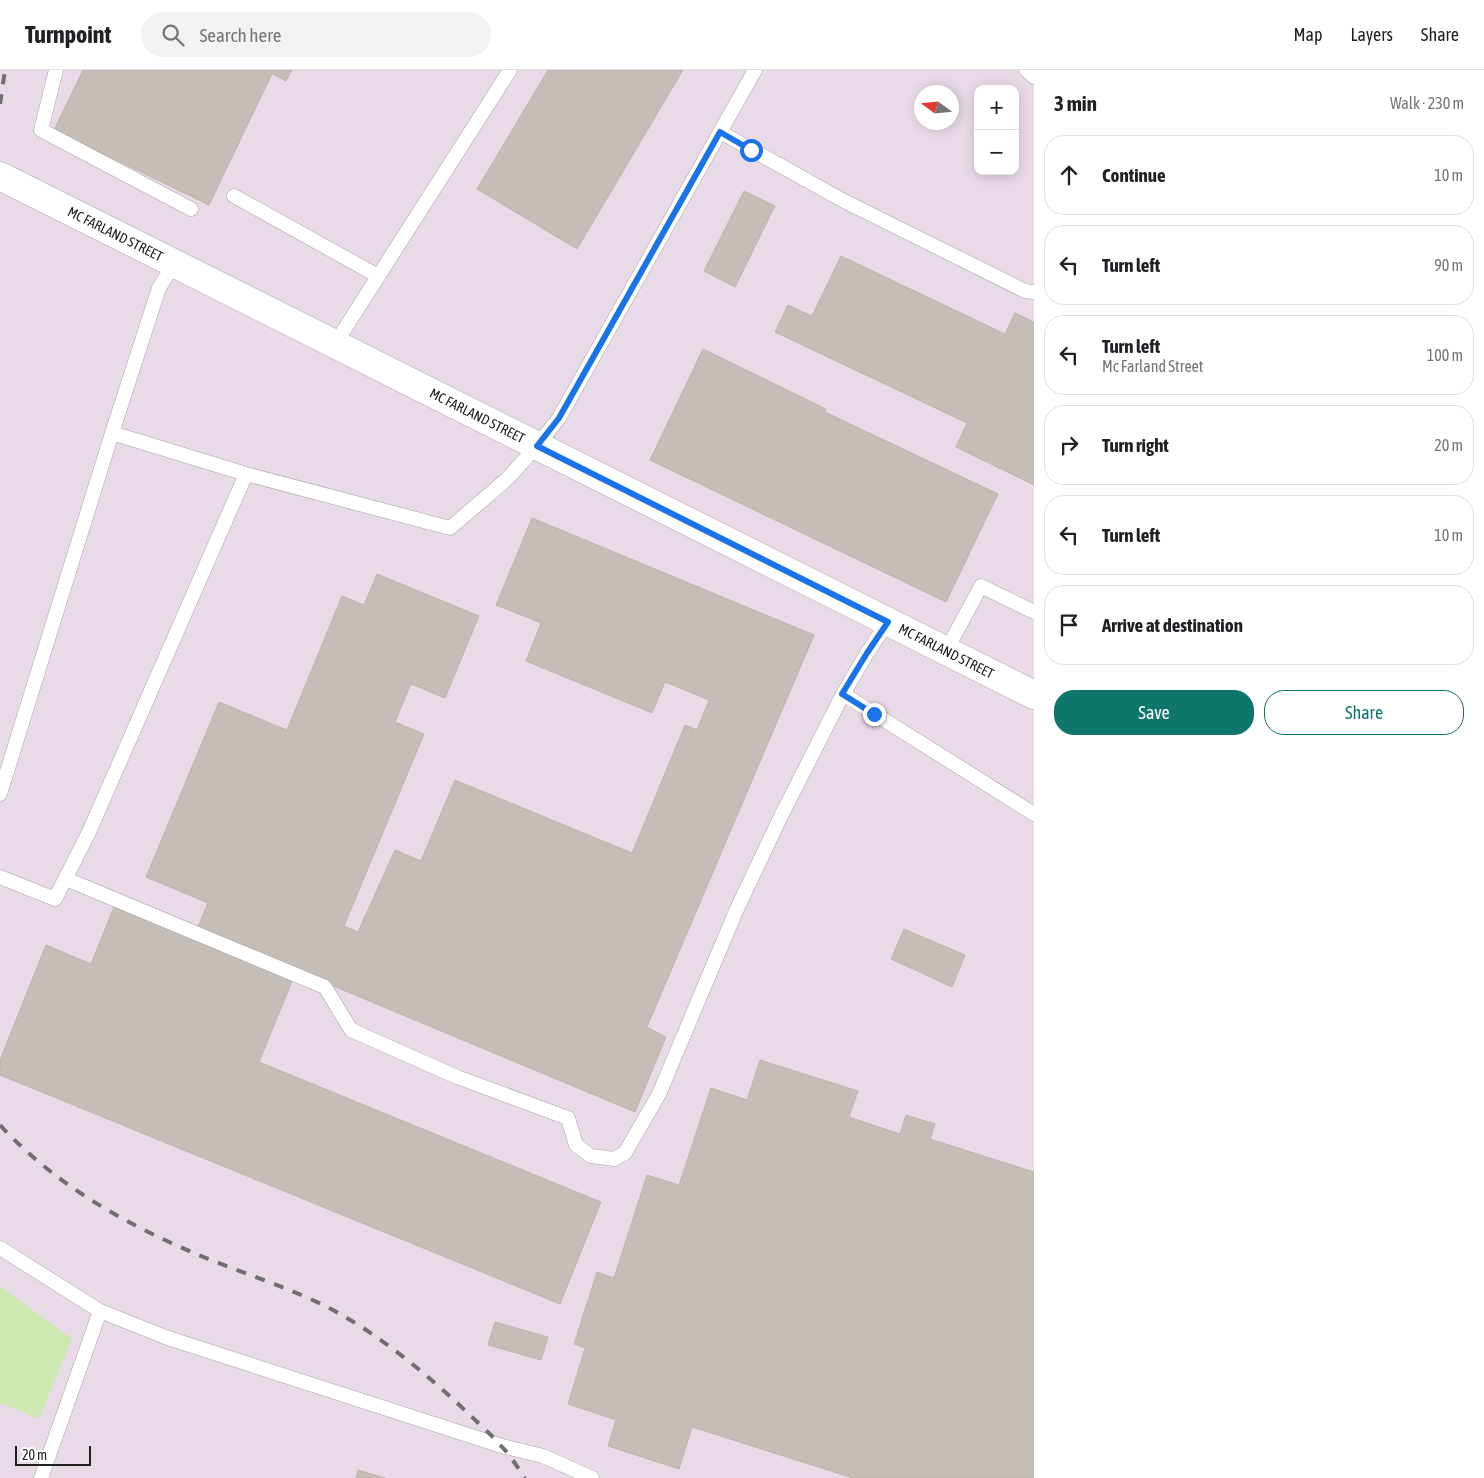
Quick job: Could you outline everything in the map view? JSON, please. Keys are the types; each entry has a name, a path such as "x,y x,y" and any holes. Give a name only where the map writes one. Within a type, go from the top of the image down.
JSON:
{"street":[{"name":"MC FARLAND STREET","path":"0,176 1034,695"}],"lane":[{"path":"56,70 41,130 191,209"},
{"path":"335,344 510,70"},
{"path":"112,433 246,474 450,528 507,479 559,418 755,70"},
{"path":"1026,70 1034,77"},
{"path":"720,132 844,201 1025,291 1034,292"},
{"path":"234,196 378,276"},
{"path":"0,794 159,288 174,264"},
{"path":"0,876 55,899 89,832 246,474"},
{"path":"946,651 981,586 1034,612"},
{"path":"66,879 325,987 350,1030 456,1077 568,1118 576,1145 592,1156 614,1159 625,1153 659,1094 736,911 781,816 842,694 888,622"},
{"path":"842,694 1034,814"},
{"path":"0,1248 100,1311 168,1338 502,1446 543,1456 592,1478"},
{"path":"41,1478 100,1311"}],"shaded area":[{"path":"0,70 1034,70 1034,1478 0,1478"}],"green space":[{"path":"0,1286 72,1339 39,1419 0,1403"}],"building":[{"path":"83,70 292,70 286,81 272,74 209,205 54,130"},
{"path":"548,70 683,70 577,249 477,189"},
{"path":"744,191 775,206 735,287 704,271"},
{"path":"841,256 1005,334 1015,313 1034,322 1034,485 956,447 967,423 775,332 788,305 812,316"},
{"path":"703,349 826,409 825,412 998,494 946,602 650,460"},
{"path":"532,518 814,635 647,1027 666,1037 635,1112 197,929 208,903 146,877 219,702 287,730 342,596 364,605 377,574 479,616 445,698 411,684 395,722 424,734 344,926 358,932 395,850 421,861 455,780 632,853 685,725 697,730 709,700 665,682 652,713 526,661 541,623 496,605"},
{"path":"114,907 293,979 259,1062 601,1202 560,1304 0,1075 0,1060 46,945 91,964"},
{"path":"904,929 965,955 952,987 891,959"},
{"path":"760,1060 858,1091 849,1117 900,1134 906,1115 935,1124 930,1139 1034,1172 1034,1478 853,1478 692,1427 679,1469 608,1446 616,1420 568,1404 585,1348 574,1344 597,1272 614,1278 647,1175 679,1185 711,1088 747,1100"},
{"path":"495,1322 548,1337 541,1360 488,1345"},
{"path":"358,1470 385,1478 356,1478"}],"railway":[{"path":"0,104 5,70"},
{"path":"0,1125 21,1147 68,1185 119,1217 173,1244 317,1302 352,1321 388,1345 439,1386 493,1437 507,1452 525,1478"}],"route":[{"path":"751,150 720,132 559,418 537,446 888,622 842,694 874,714"}]}
